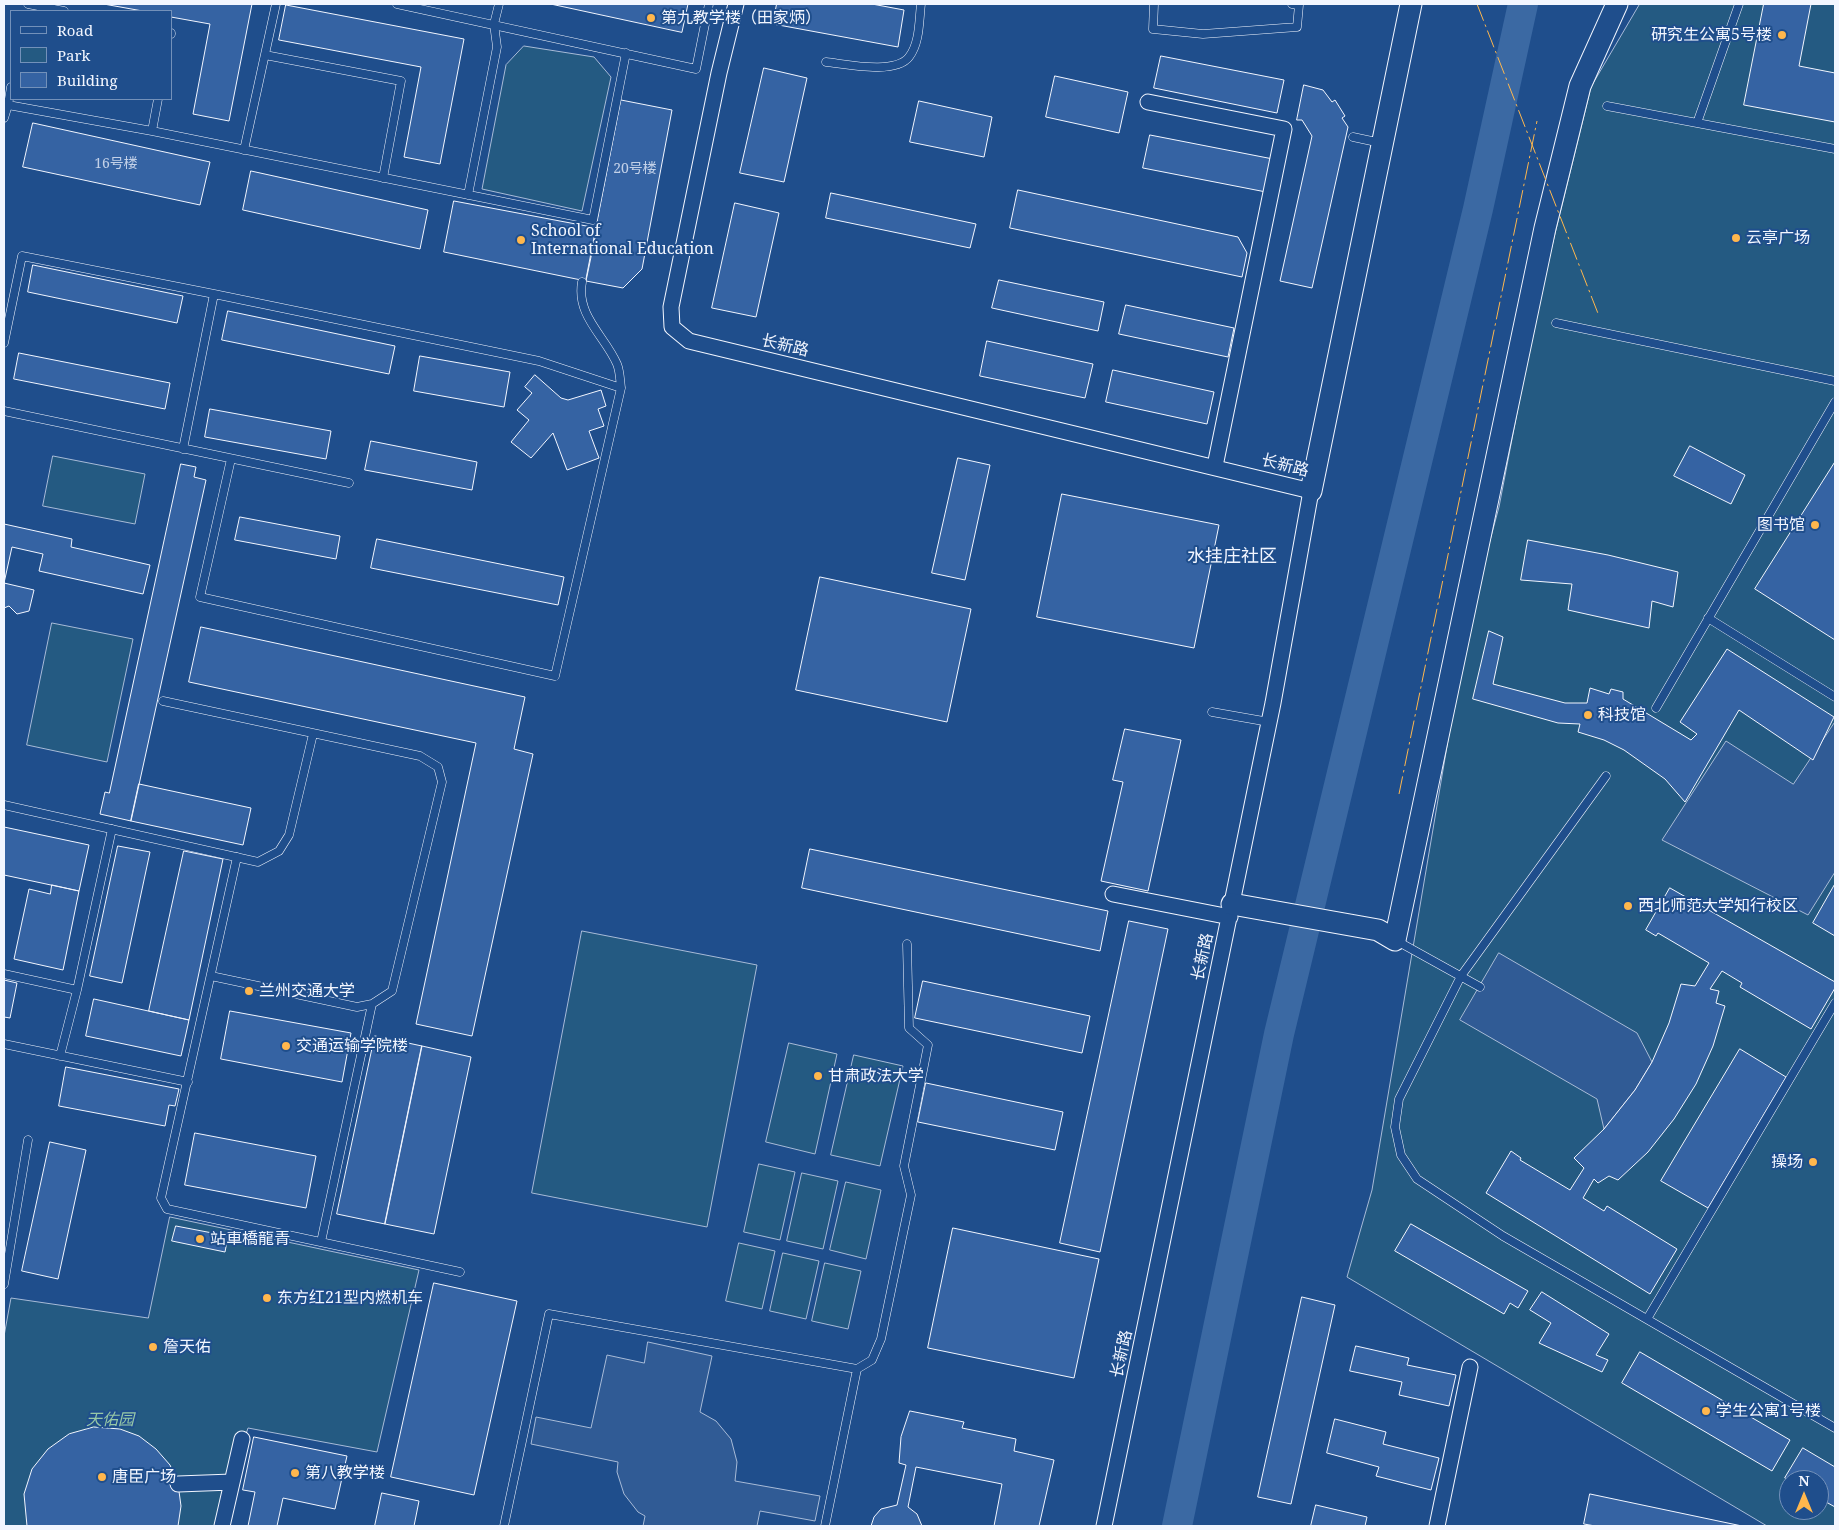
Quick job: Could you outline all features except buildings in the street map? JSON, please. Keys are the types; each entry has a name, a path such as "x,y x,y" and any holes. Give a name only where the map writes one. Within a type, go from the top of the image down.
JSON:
{"street":[{"name":"长新路","path":"736,4 719,73 671,307 672,327 689,341 1215,466 1311,491 1269,722 1104,1526"},
{"path":"1311,491 1411,4"},
{"path":"1113,894 1231,910 1289,914 1378,930 1395,940 1545,228 1580,86 1617,4"},
{"path":"1148,102 1284,129 1215,466"},
{"path":"1437,1526 1470,1367"},
{"path":"222,1526 242,1439"},
{"path":"178,1484 232,1482"}],"lane":[{"path":"28,4 59,10"},
{"path":"244,150 276,4"},
{"path":"397,4 696,69 709,4"},
{"path":"468,195 496,48 494,24 498,4"},
{"path":"826,62 893,66 909,57 918,34 921,4"},
{"path":"1154,4 1153,29 1203,34 1297,27 1299,5 1292,4"},
{"path":"1697,123 1739,4"},
{"path":"8,105 152,131 593,222 626,53"},
{"path":"265,55 401,81 383,178"},
{"path":"4,118 10,93"},
{"path":"152,131 158,100"},
{"path":"1607,106 1835,149"},
{"path":"1353,137 1383,143"},
{"path":"4,343 22,256 539,361 621,388"},
{"path":"231,459 200,597 555,676 621,388 618,365 585,314 580,290 582,282"},
{"path":"183,449 214,294"},
{"path":"1556,323 1835,381"},
{"path":"1656,708 1835,402"},
{"path":"4,411 349,483"},
{"path":"1708,618 1835,698"},
{"path":"163,701 420,756 438,767 442,782 392,991 372,1004 357,1007 211,976"},
{"path":"1212,712 1269,722"},
{"path":"4,805 258,862 272,856 285,843 292,826 313,734"},
{"path":"1606,776 1461,976 1399,1099 1395,1127 1402,1155 1417,1180 1504,1236 1835,1428"},
{"path":"60,1056 77,990 112,829"},
{"path":"236,857 161,1198 167,1209 460,1272"},
{"path":"1395,940 1480,987"},
{"path":"504,1526 549,1314 857,1369 872,1360 881,1339 911,1195 904,1166 928,1044 909,1028 907,944"},
{"path":"4,974 77,990"},
{"path":"1647,1319 1835,1003"},
{"path":"322,1242 372,1004"},
{"path":"4,1044 188,1082"},
{"path":"4,1284 28,1140"},
{"path":"825,1526 857,1369"}],"green space":[{"name":"西北师范大学知行校区","path":"1640,4 1835,4 1835,1526 1767,1526 1347,1277 1372,1190 1468,622 1499,507 1538,303 1591,87"},
{"path":"524,46 594,57 611,77 582,211 482,189 506,65"},
{"path":"53,456 145,474 135,524 43,506"},
{"path":"52,623 133,639 107,762 27,745"},
{"path":"582,931 757,965 707,1227 532,1193"},
{"path":"789,1043 837,1054 815,1154 766,1142"},
{"path":"854,1055 903,1066 880,1166 831,1155"},
{"path":"759,1164 795,1172 780,1240 744,1232"},
{"path":"802,1173 838,1181 823,1249 787,1241"},
{"path":"846,1182 881,1190 866,1259 830,1250"},
{"name":"天佑园","path":"170,1217 419,1270 377,1452 248,1428 215,1526 4,1526 4,1336 11,1298 148,1318"},
{"path":"739,1243 775,1251 762,1309 726,1301"},
{"path":"783,1253 819,1261 806,1319 770,1311"},
{"path":"825,1263 861,1271 848,1329 812,1321"}],"shaded area":[{"path":"1835,722 1835,872 1808,915 1662,840 1726,741 1793,784"},
{"path":"1499,953 1637,1033 1652,1062 1635,1090 1604,1129 1597,1099 1460,1020"},
{"path":"648,1342 712,1356 700,1412 716,1421 731,1439 737,1462 735,1481 820,1496 815,1521 760,1511 757,1526 643,1526 645,1516 638,1512 624,1494 617,1472 618,1462 531,1444 536,1417 591,1428 607,1355 644,1363"}],"waterway":[{"path":"1177,1526 1279,1034 1478,209 1523,4"}],"power":[{"path":"1477,4 1599,316"},
{"path":"1399,794 1537,121"}],"place":[{"name":"第九教学楼（田家炳）","path":"651,18"},
{"name":"研究生公寓5号楼","path":"1782,35"},
{"name":"云亭广场","path":"1736,238"},
{"name":"School of International Education","path":"521,240"},
{"name":"图书馆","path":"1815,525"},
{"name":"科技馆","path":"1588,715"},
{"name":"西北师范大学知行校区","path":"1628,906"},
{"name":"兰州交通大学","path":"249,991"},
{"name":"交通运输学院楼","path":"286,1046"},
{"name":"甘肃政法大学","path":"818,1076"},
{"name":"操场","path":"1813,1162"},
{"name":"站車橋龍青","path":"200,1239"},
{"name":"东方红21型内燃机车","path":"267,1298"},
{"name":"詹天佑","path":"153,1347"},
{"name":"学生公寓1号楼","path":"1706,1411"},
{"name":"第八教学楼","path":"295,1473"},
{"name":"唐臣广场","path":"102,1477"}],"district":[{"name":"水挂庄社区","path":"1232,557"}]}
